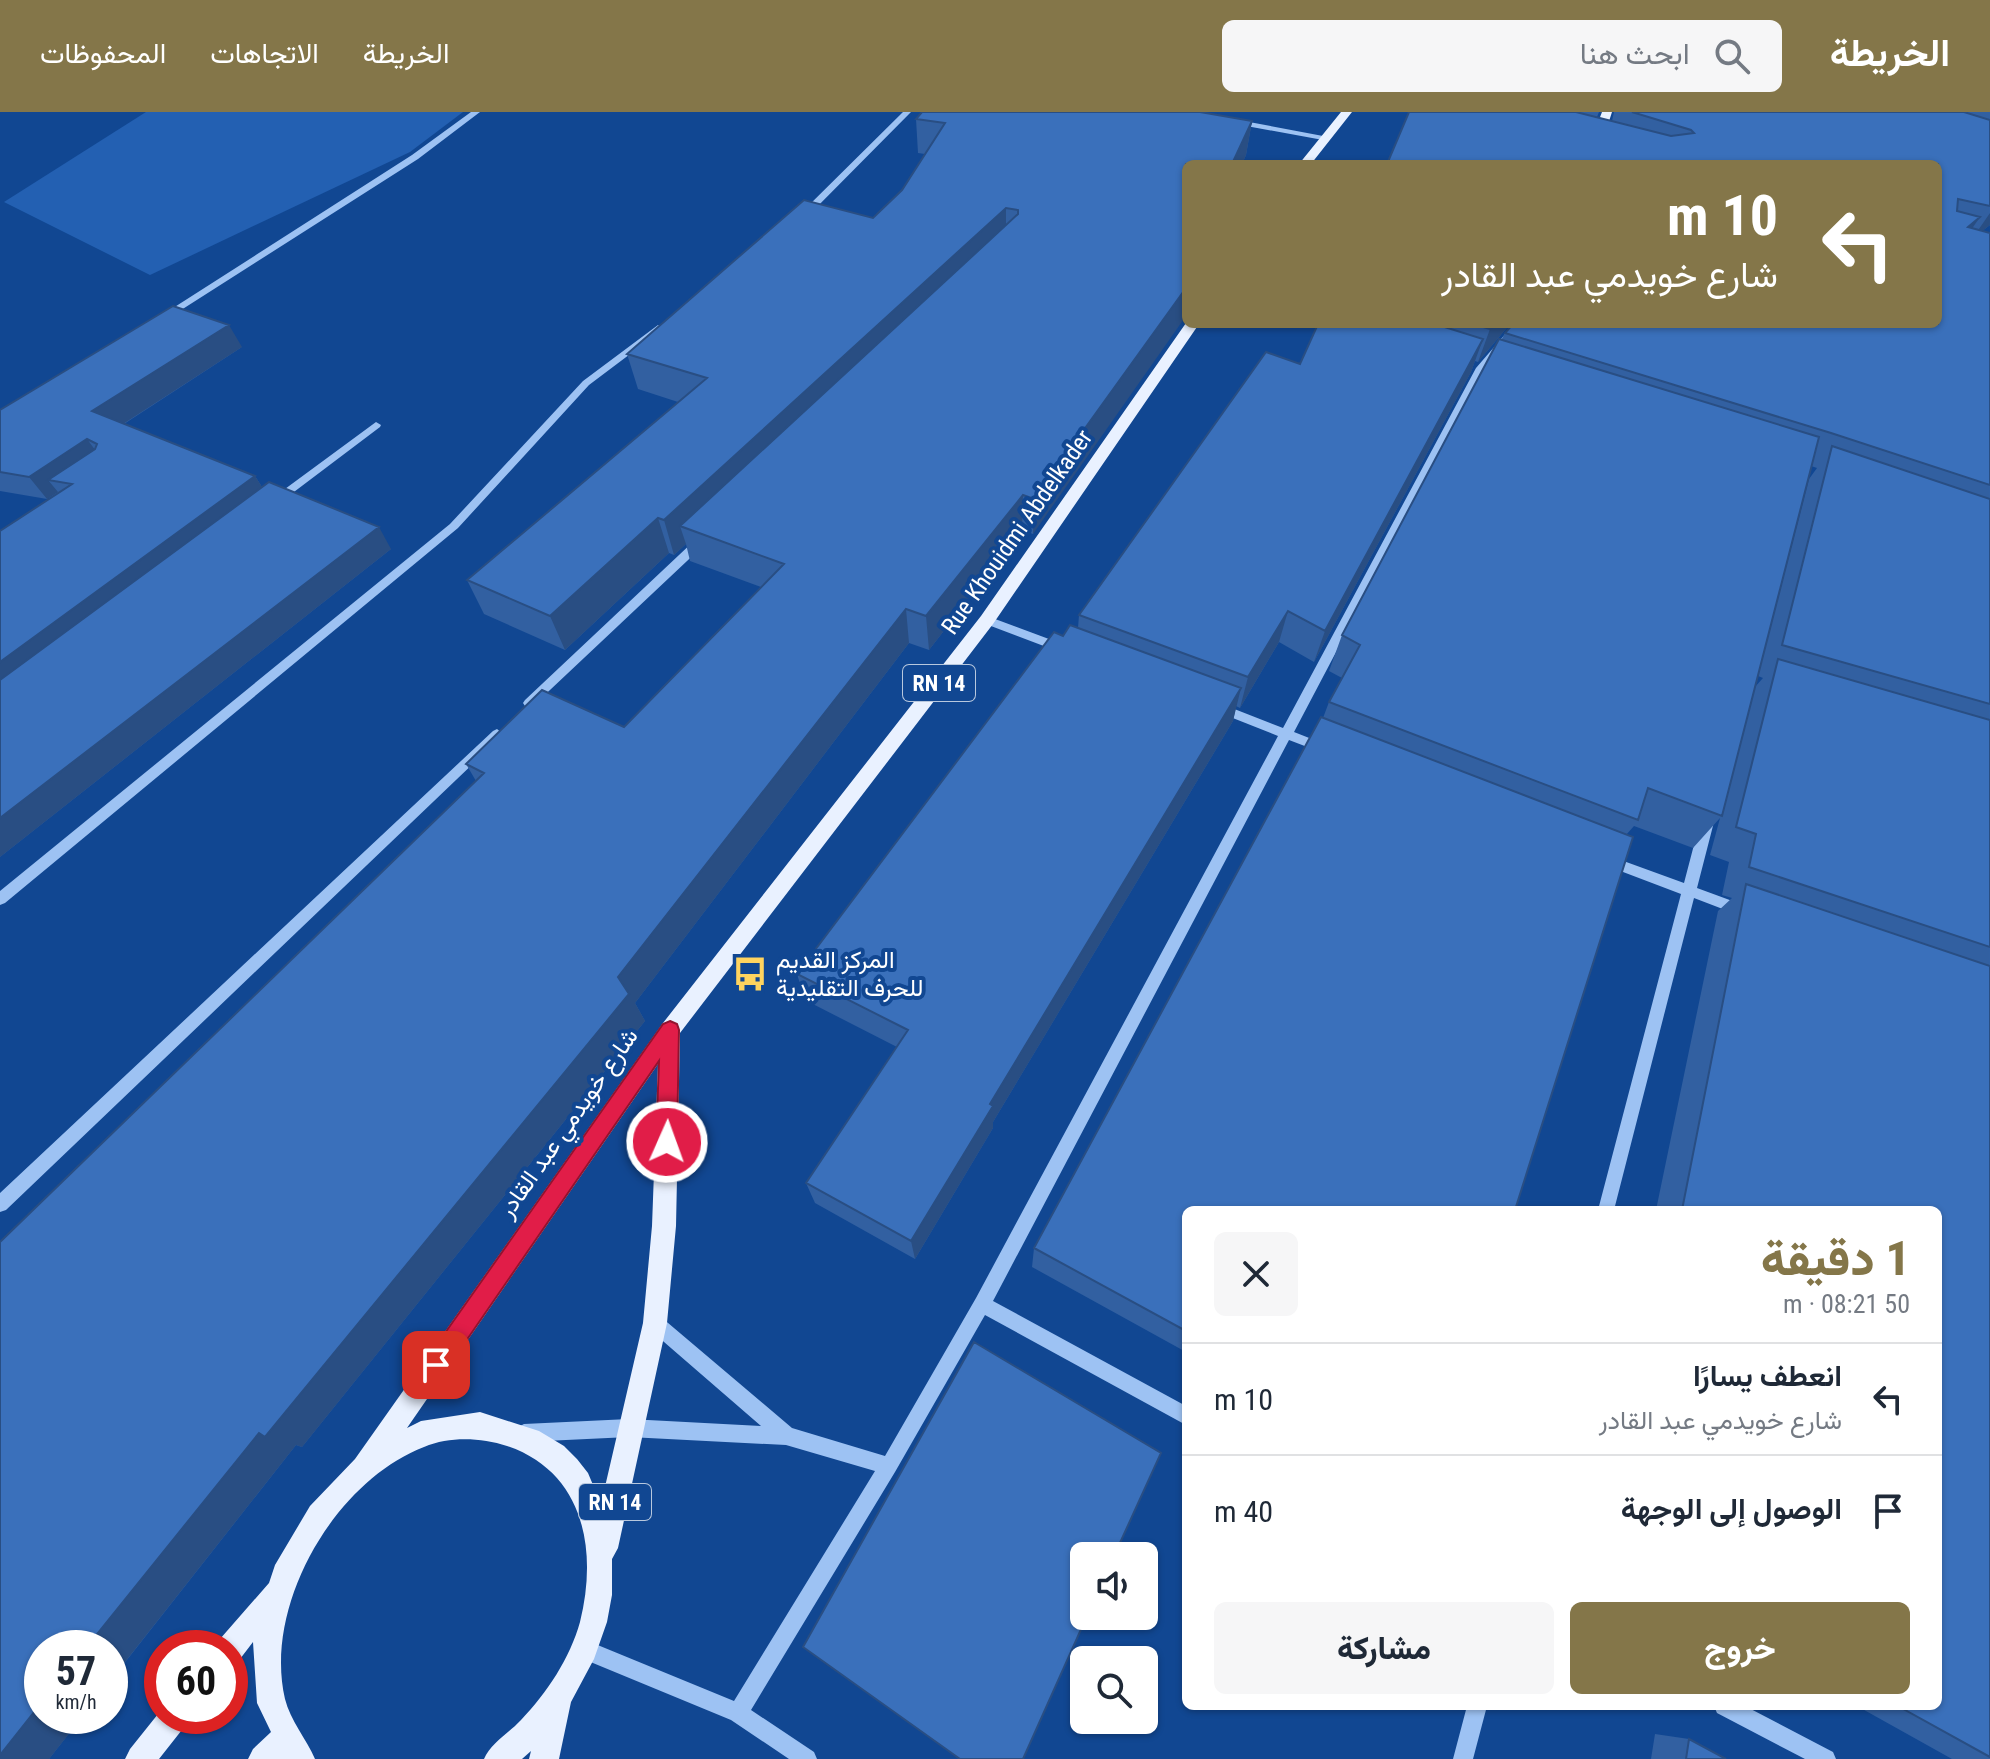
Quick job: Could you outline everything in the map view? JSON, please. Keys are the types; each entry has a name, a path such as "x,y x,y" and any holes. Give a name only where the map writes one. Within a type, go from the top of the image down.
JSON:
{"main road":[{"path":"1308,160 1347,112"},
{"path":"1596,143 1607,112"},
{"path":"1581,139 1609,146"},
{"name":"Rue Khouidmi Abdelkader","path":"670,1030 987,620 1189,328"},
{"name":"شارع خويدمي عبد القادر","path":"600,1575 629,1428 655,1323 664,1226 670,1030"},
{"name":"شارع خويدمي عبد القادر","path":"364,1468 670,1030"},
{"path":"283,1753 268,1695 265,1645 278,1590 299,1543 328,1501 364,1468 403,1442 445,1428 485,1425 522,1433 556,1454 582,1485 597,1527 600,1575 594,1613 583,1649 558,1698 518,1745 499,1759"},
{"path":"245,1630 278,1590"},
{"path":"544,1759 558,1698"},
{"path":"140,1759 160,1734"}],"street":[{"path":"155,322 415,157 476,112"},
{"path":"797,223 907,112"},
{"path":"1230,121 1323,138"},
{"path":"0,899 454,526 586,383 673,317"},
{"path":"738,1713 889,1466 982,1304 1481,368 1516,328"},
{"path":"263,510 376,425"},
{"path":"517,715 712,530"},
{"path":"987,620 1073,653"},
{"path":"1202,701 1333,751"},
{"path":"0,1204 506,726"},
{"path":"1607,1206 1713,801"},
{"path":"1599,857 1749,913"},
{"path":"982,1304 1182,1414"},
{"path":"655,1323 787,1436"},
{"path":"522,1433 629,1428 787,1436 889,1466"},
{"path":"583,1649 738,1713 807,1759"},
{"path":"1463,1759 1476,1710"},
{"path":"1732,1710 1826,1759"}],"shaded area":[{"path":"146,112 463,112 410,152 150,275 4,202"}],"building":[{"path":"922,112 1200,112 1252,121 1234,160 1182,160 1182,294 1034,499 1023,495 926,616 906,609 618,977 629,994 265,1437 259,1433 100,1630 24,1630 24,1725 0,1755 0,1242 484,773 466,764 542,690 624,727 784,564 680,526 1018,214 1018,210 1006,208 664,520 658,518 550,616 467,580 707,378 627,354 804,200 873,218 902,190 945,123 916,119"},
{"path":"1409,112 1576,112 1671,136 1694,133 1632,112 1964,112 1990,120 1990,206 1958,199 1957,211 1980,217 1968,227 1990,233 1990,485 1505,333 1509,328 1942,328 1942,160 1389,160"},
{"path":"173,306 229,325 92,411 255,476 0,662 0,531 72,484 48,480 95,449 97,444 87,439 29,477 0,472 0,410"},
{"path":"1316,328 1448,328 1483,339 1325,631 1288,611 1248,677 1079,615 1266,352 1300,364"},
{"path":"1499,339 1819,437 1722,816 1648,788 1638,820 1329,702 1360,645 1342,635"},
{"path":"1832,446 1990,499 1990,704 1782,645"},
{"path":"269,482 379,527 0,818 0,680"},
{"path":"1070,625 1241,688 911,1241 806,1183 908,1030 797,974 1054,632 1063,636"},
{"path":"1778,659 1990,720 1990,947 1749,867 1756,834 1736,827"},
{"path":"1321,717 1633,837 1516,1206 1182,1206 1182,1329 1034,1248"},
{"path":"1746,884 1990,966 1990,1757 1905,1710 1942,1710 1942,1206 1683,1206"},
{"path":"974,1342 1161,1453 1120,1542 1070,1542 1070,1630 1081,1630 1074,1646 1070,1646 1070,1654 1023,1759 960,1759 803,1647"},
{"path":"1689,1739 1726,1759 1686,1759"}],"place":[{"name":"المركز القديم للحرف التقليدية","path":"750,974"}],"route":[{"path":"436,1365 670,1030 667,1142"}]}
